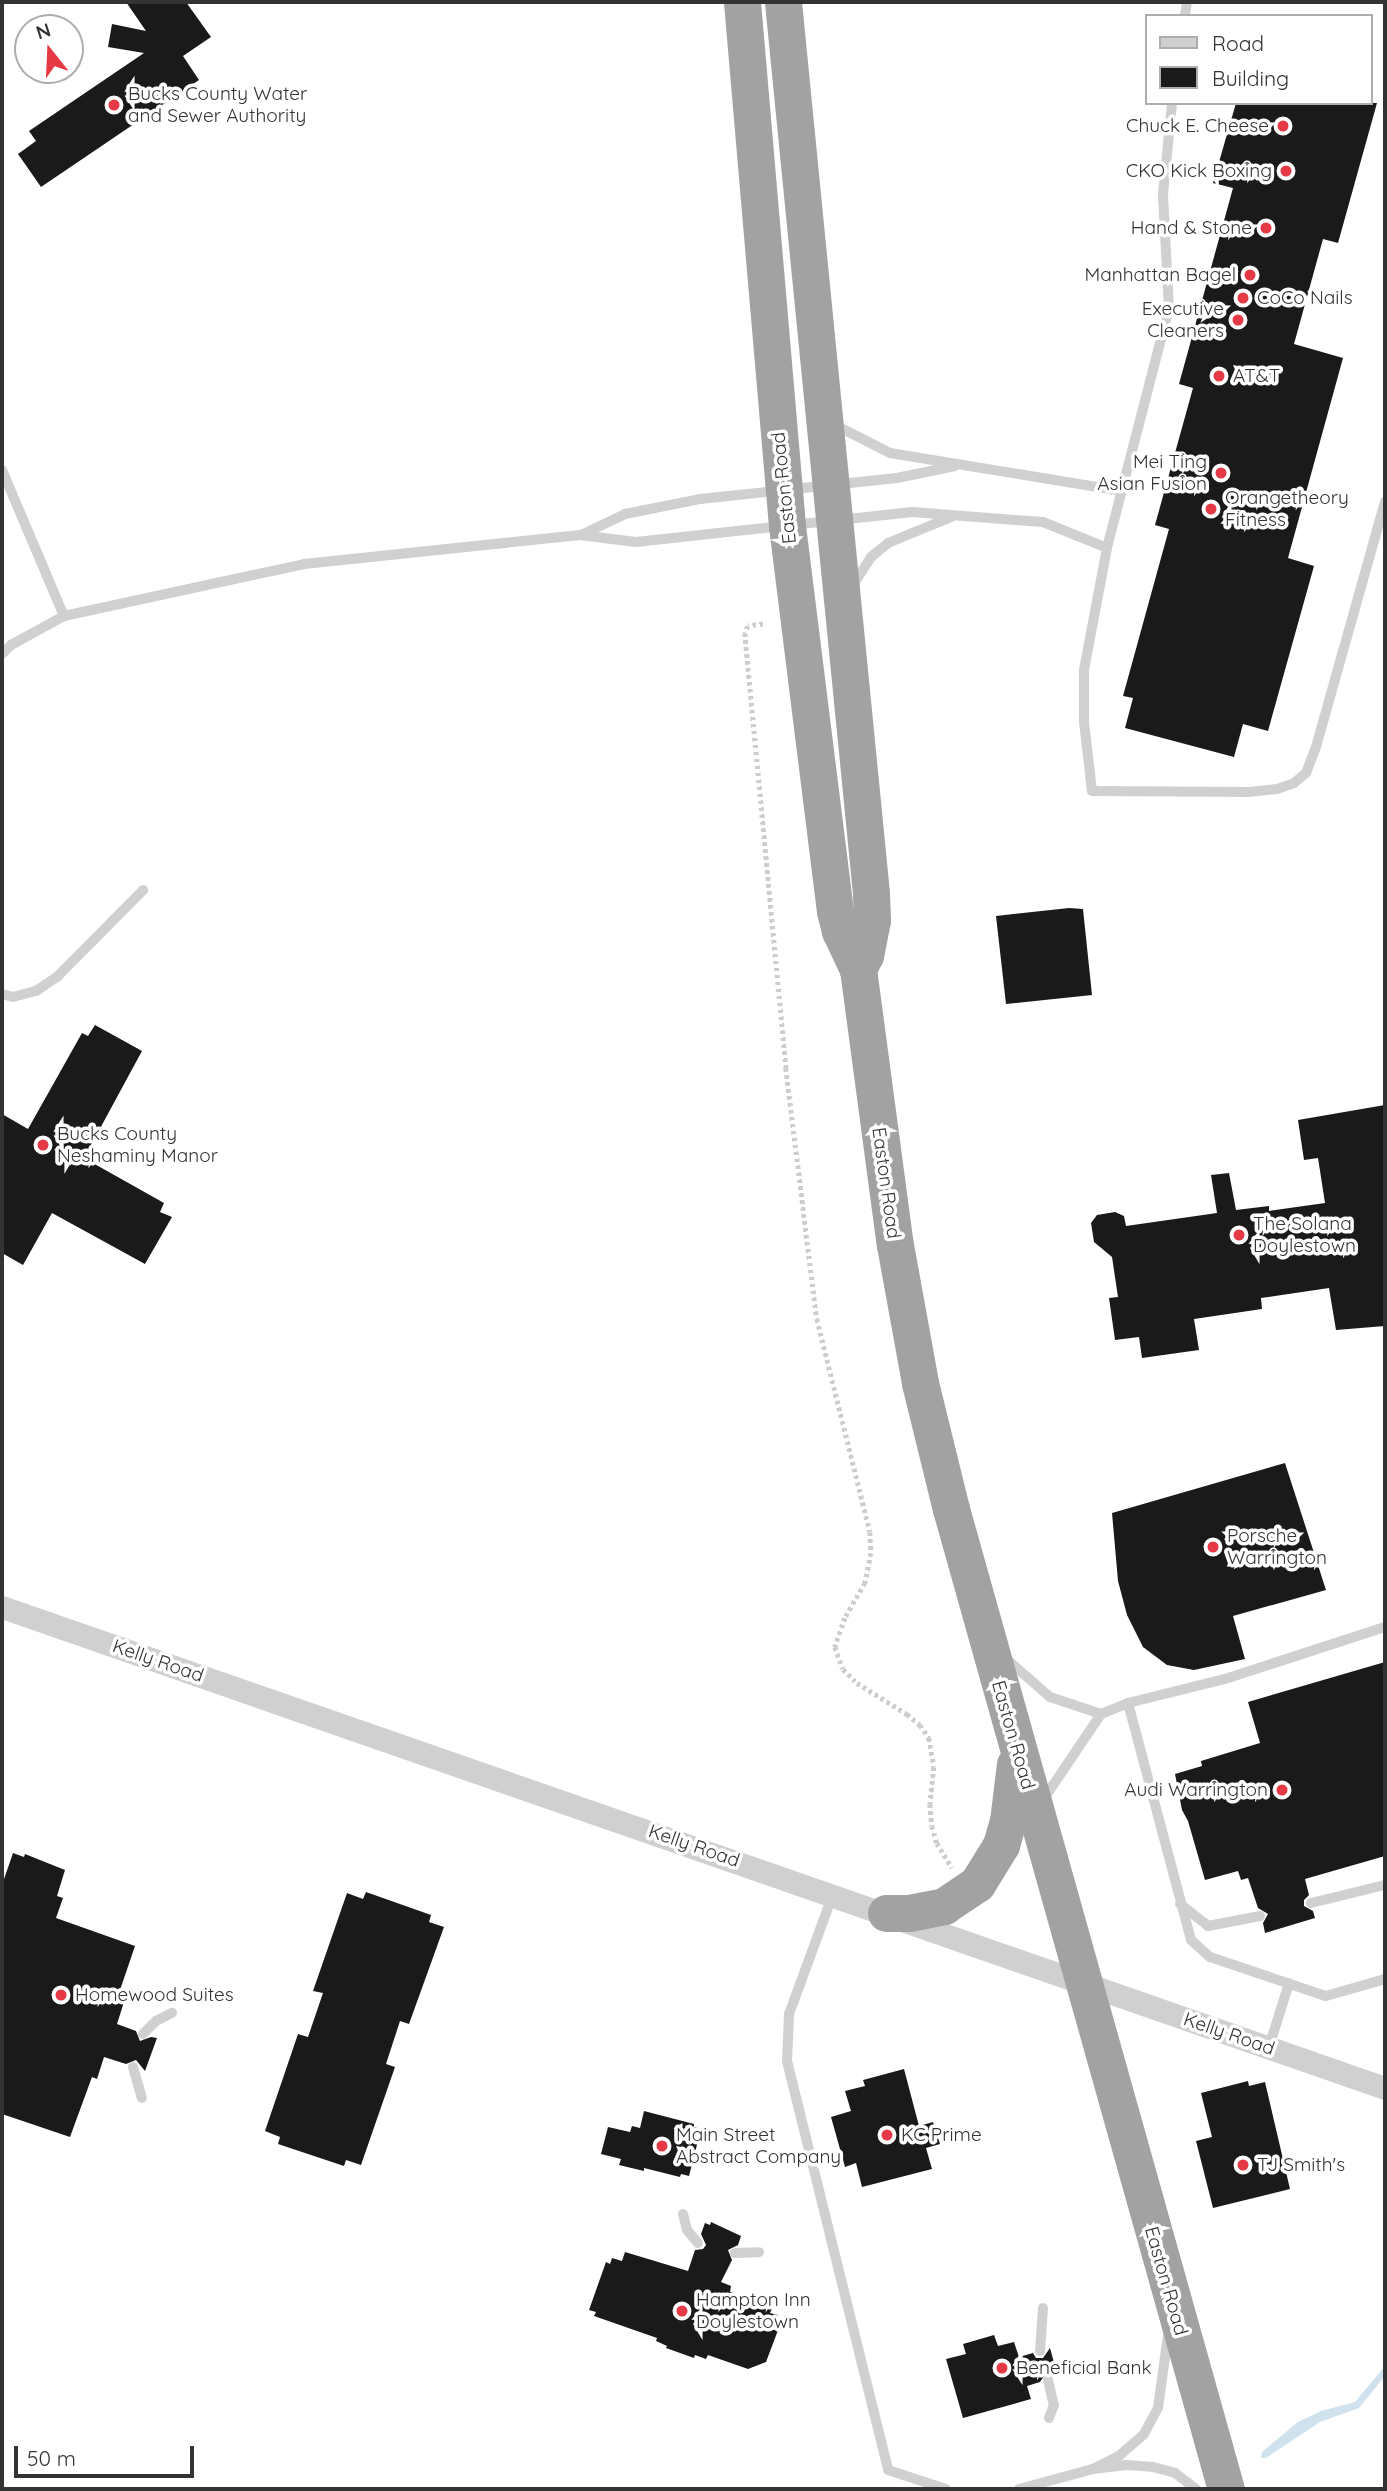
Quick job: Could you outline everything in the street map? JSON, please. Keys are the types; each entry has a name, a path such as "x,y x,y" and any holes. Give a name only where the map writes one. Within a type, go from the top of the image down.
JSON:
{"highway":[{"name":"Easton Road","path":"742,2 786,508 835,911 840,931 858,969 895,1245 920,1383 987,1641 1081,1982 1226,2489"},
{"name":"Easton Road","path":"783,2 871,893 872,920 865,955 858,969"},
{"path":"886,1913 909,1913 944,1906 977,1884 1001,1845 1008,1821 1015,1742"}],"street":[{"name":"Kelly Road","path":"2,1606 1385,2088"}],"lane":[{"path":"1172,105 1163,195 1169,308 1107,548 1084,670 1084,722 1092,791 1249,792 1277,789 1294,783 1306,773 1312,762 1385,502"},
{"path":"823,419 890,453 954,466 1121,491"},
{"path":"580,535 625,514 700,499 786,508 831,503 897,478 954,466"},
{"path":"2,471 4,483 64,616"},
{"path":"2,654 11,645 64,616 304,564 580,535 636,542 786,508 831,503 1043,522 1107,548"},
{"path":"842,617 855,578 871,557 888,543 953,516"},
{"path":"2,995 13,997 36,991 58,976 143,890"},
{"path":"1035,1811 1065,1771 1101,1714 1128,1703 1225,1679 1385,1626"},
{"path":"987,1641 1050,1697 1101,1714"},
{"path":"1128,1703 1191,1940 1210,1957 1326,1996 1385,1979"},
{"path":"1311,1903 1385,1885"},
{"path":"833,1894 789,2014 788,2061 888,2470 946,2489"},
{"path":"1180,1904 1209,1926 1260,1916"},
{"path":"1269,2047 1289,1983"},
{"path":"143,2034 156,2021 172,2014"},
{"path":"133,2067 142,2098"},
{"path":"683,2214 687,2230 698,2243"},
{"path":"735,2253 759,2252"},
{"path":"1093,2469 1121,2455 1144,2434 1158,2408 1166,2369 1171,2297"},
{"path":"1040,2351 1043,2308"},
{"path":"1048,2380 1054,2405 1049,2418"},
{"path":"1019,2489 1093,2469 1126,2465 1153,2467 1175,2473 1196,2489"}],"path":[{"path":"764,624 748,626 745,634 789,1095 817,1319 870,1532 870,1568 835,1647 837,1660 850,1676 907,1714 920,1725 929,1738 934,1767 930,1804 932,1826 937,1843 953,1869"}],"water":[{"path":"1385,2366 1385,2376 1359,2408 1320,2422 1266,2458 1261,2458 1262,2452 1298,2422 1321,2411 1355,2402"}],"building":[{"name":"Bucks County Water and Sewer Authority","path":"126,2 186,2 211,37 183,56 199,80 41,187 18,154 36,141 29,131 144,53 108,47 112,24 146,31"},
{"path":"1377,103 1338,243 1323,239 1294,344 1343,358 1288,558 1314,566 1268,731 1243,724 1234,757 1125,728 1133,698 1123,696 1169,529 1155,525 1193,388 1179,384 1233,188 1213,183 1235,105"},
{"path":"1069,908 1083,909 1092,995 1006,1004 996,916"},
{"name":"Bucks County Neshaminy Manor","path":"95,1025 142,1051 84,1158 164,1203 160,1212 172,1217 145,1264 52,1213 23,1265 2,1253 2,1114 28,1129 82,1033 88,1036"},
{"name":"The Solana Doylestown","path":"1385,1105 1385,1326 1336,1330 1329,1288 1261,1298 1262,1309 1194,1319 1199,1350 1142,1358 1139,1337 1115,1340 1109,1298 1118,1297 1112,1257 1094,1242 1091,1223 1097,1215 1115,1212 1124,1216 1126,1226 1217,1213 1211,1175 1229,1173 1236,1210 1269,1206 1269,1211 1325,1203 1318,1158 1304,1160 1298,1120"},
{"name":"Porsche Warrington","path":"1285,1463 1326,1590 1233,1616 1245,1659 1194,1670 1167,1665 1143,1647 1127,1615 1118,1581 1112,1513"},
{"name":"Audi Warrington","path":"1385,1662 1385,1856 1305,1879 1309,1895 1304,1900 1304,1906 1313,1911 1315,1918 1265,1933 1263,1923 1268,1914 1258,1908 1248,1878 1241,1880 1238,1871 1205,1880 1188,1821 1182,1810 1175,1774 1202,1766 1201,1761 1260,1743 1248,1702"},
{"name":"Homewood Suites","path":"13,1853 24,1857 25,1854 65,1870 57,1896 63,1898 56,1918 135,1946 120,1990 118,2000 124,2002 117,2024 136,2031 140,2041 157,2038 145,2071 136,2060 126,2064 104,2057 97,2079 92,2077 70,2137 2,2114 2,1885"},
{"path":"366,1892 431,1915 429,1922 444,1927 409,2024 400,2021 386,2064 395,2067 361,2165 346,2160 344,2166 278,2144 280,2137 265,2131 298,2034 308,2037 323,1993 313,1991 347,1893 363,1899"},
{"name":"KC Prime","path":"904,2069 919,2126 933,2122 940,2144 926,2148 932,2169 862,2187 856,2163 845,2167 831,2117 851,2111 845,2091 865,2086 863,2080"},
{"name":"TJ Smith's","path":"1248,2081 1249,2086 1265,2082 1290,2189 1213,2208 1196,2141 1212,2137 1201,2093"},
{"path":"644,2111 694,2124 694,2127 701,2129 689,2176 681,2174 680,2177 619,2165 621,2159 601,2154 608,2127 630,2132 632,2126 640,2128"},
{"name":"Hampton Inn Doylestown","path":"711,2222 741,2236 738,2245 728,2250 732,2260 721,2282 731,2286 730,2292 773,2306 770,2313 778,2315 780,2325 766,2362 748,2369 708,2355 706,2359 695,2355 694,2358 666,2348 667,2346 656,2341 657,2338 594,2316 596,2312 589,2310 606,2262 610,2264 612,2258 622,2261 625,2252 688,2271 695,2250 703,2249 706,2245 701,2234 705,2223 710,2225"},
{"name":"Beneficial Bank","path":"994,2335 998,2346 1014,2342 1019,2357 1033,2353 1036,2358 1043,2358 1050,2348 1058,2377 1046,2373 1040,2382 1027,2386 1031,2399 963,2418 946,2359 966,2354 963,2344"}],"place":[{"name":"Bucks County Water and Sewer Authority","path":"114,105"},
{"name":"Chuck E. Cheese","path":"1283,126"},
{"name":"CKO Kick Boxing","path":"1286,171"},
{"name":"Hand & Stone","path":"1266,228"},
{"name":"Manhattan Bagel","path":"1250,275"},
{"name":"CoCo Nails","path":"1243,298"},
{"name":"Executive Cleaners","path":"1238,320"},
{"name":"AT&T","path":"1219,376"},
{"name":"Mei Ting Asian Fusion","path":"1221,473"},
{"name":"Orangetheory Fitness","path":"1211,509"},
{"name":"Bucks County Neshaminy Manor","path":"43,1145"},
{"name":"The Solana Doylestown","path":"1239,1235"},
{"name":"Porsche Warrington","path":"1213,1547"},
{"name":"Audi Warrington","path":"1282,1790"},
{"name":"Homewood Suites","path":"61,1995"},
{"name":"KC Prime","path":"887,2135"},
{"name":"Main Street Abstract Company","path":"662,2146"},
{"name":"TJ Smith's","path":"1243,2165"},
{"name":"Hampton Inn Doylestown","path":"682,2311"},
{"name":"Beneficial Bank","path":"1002,2368"}]}
